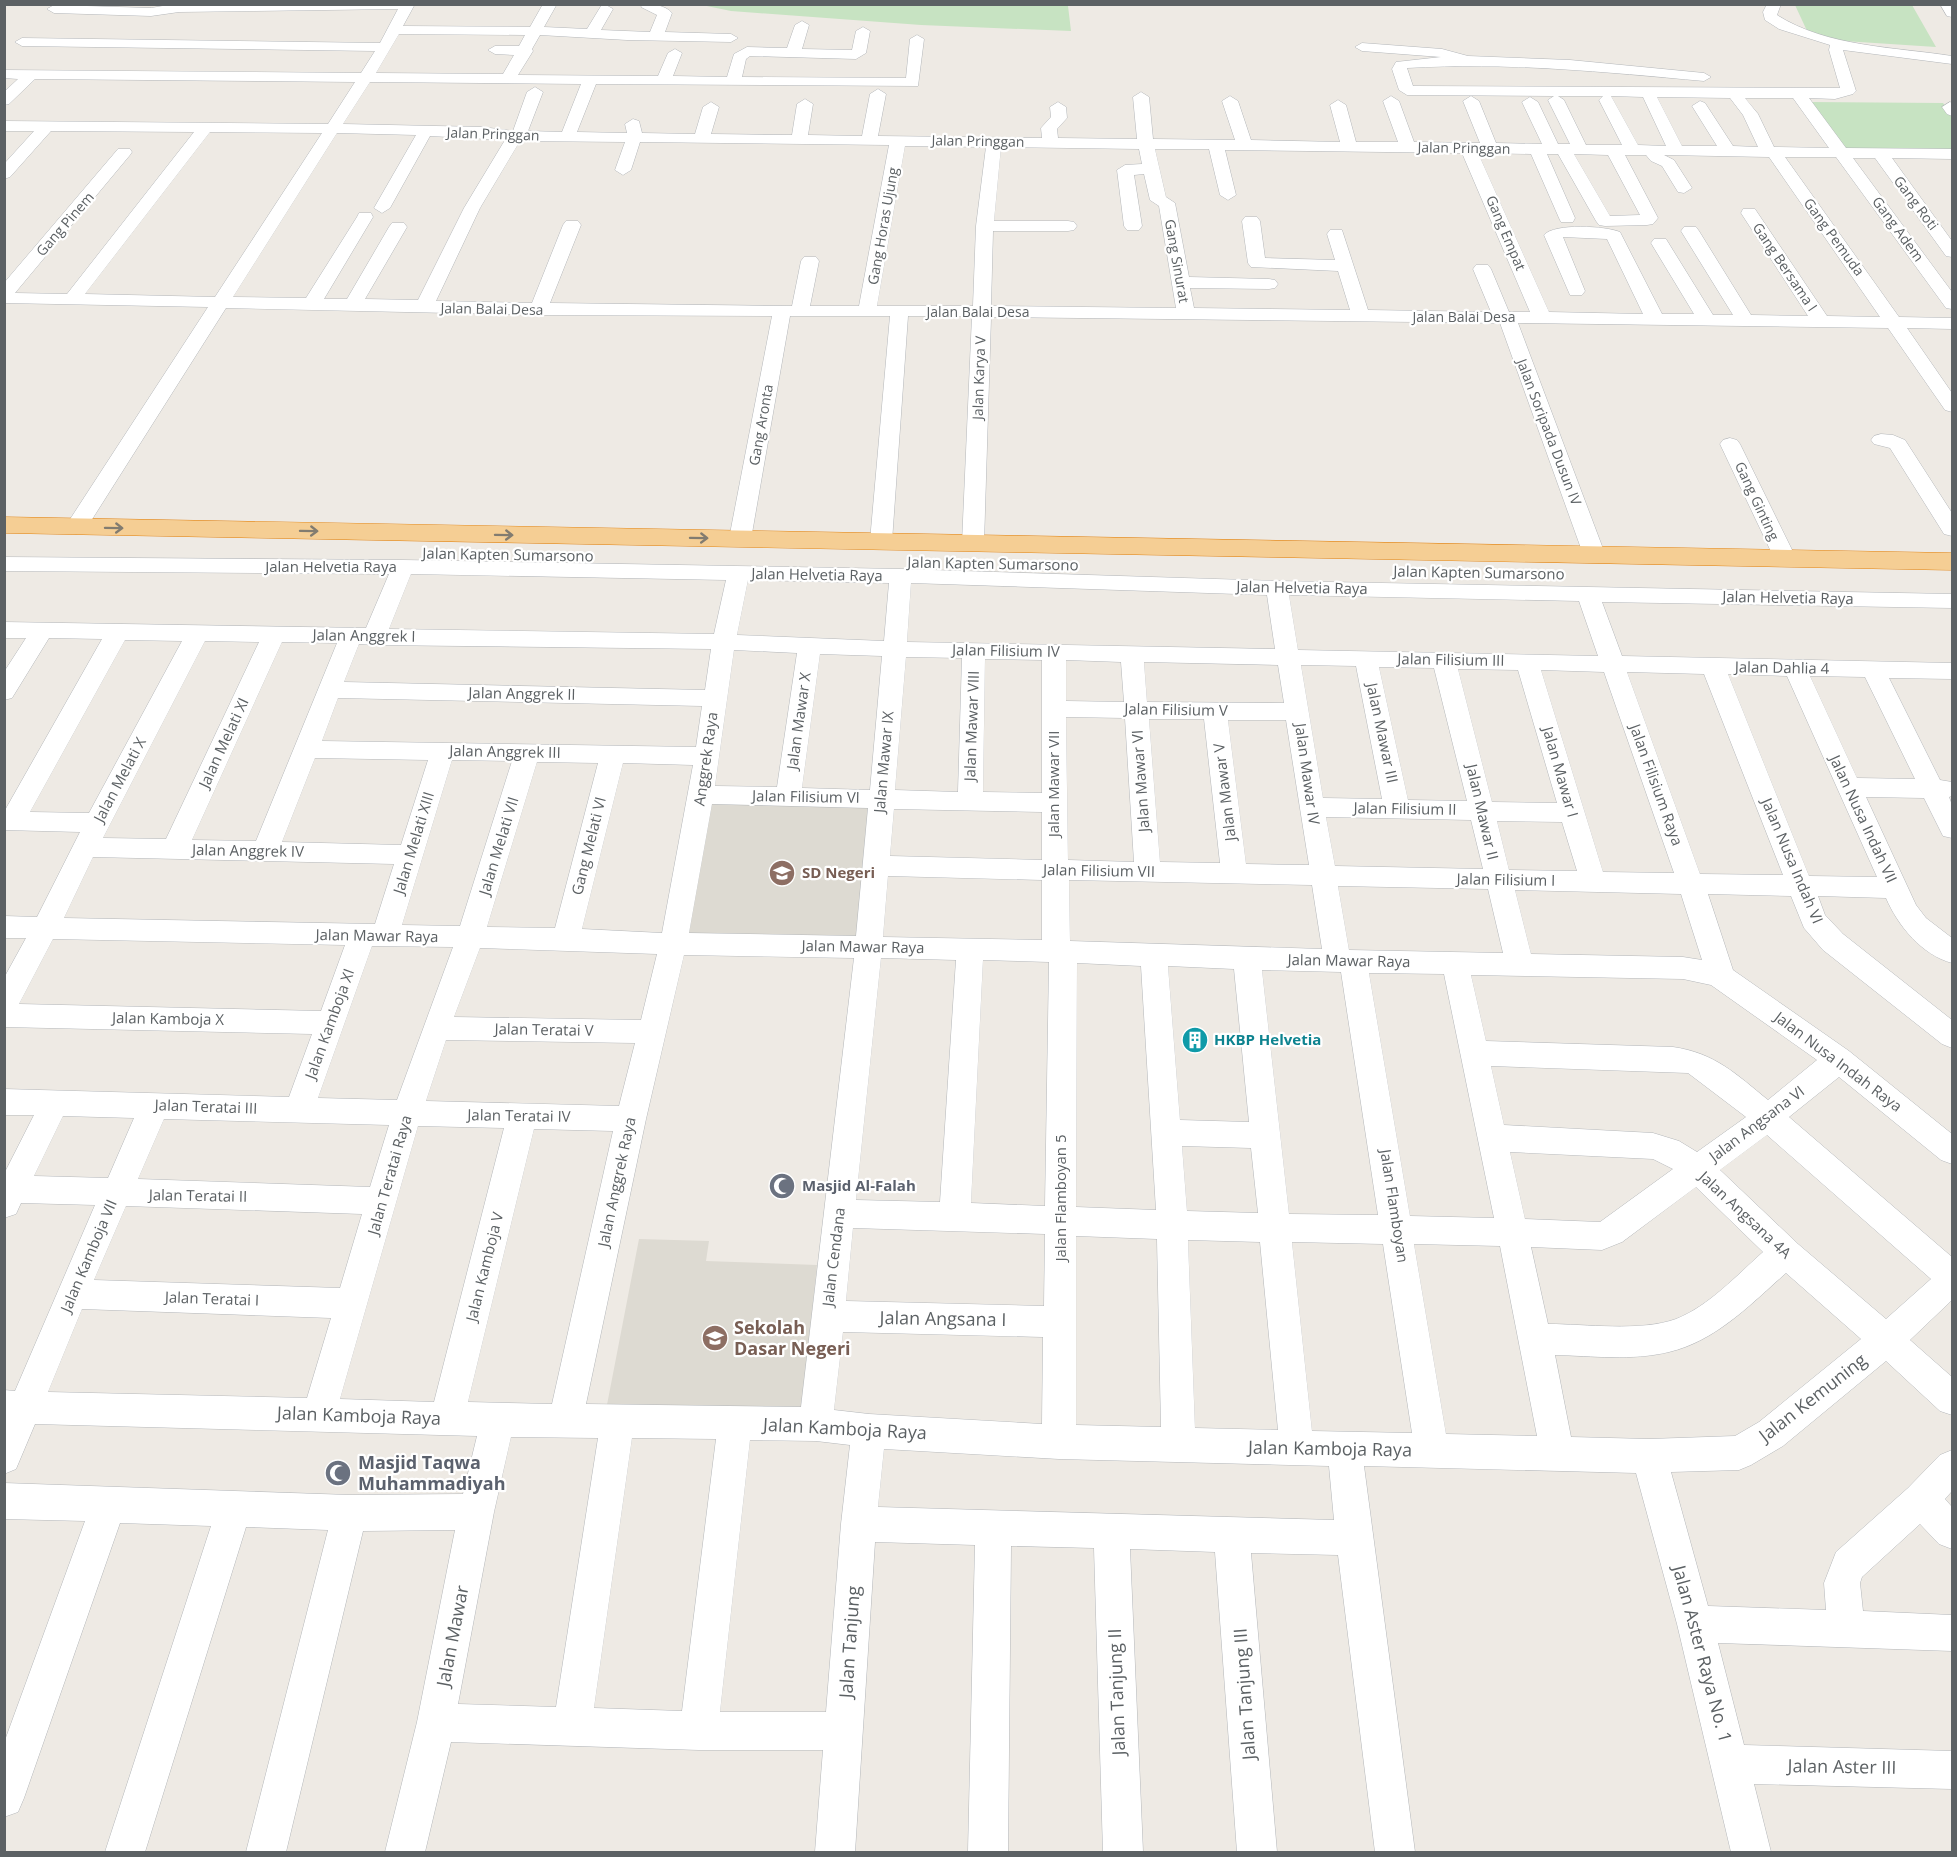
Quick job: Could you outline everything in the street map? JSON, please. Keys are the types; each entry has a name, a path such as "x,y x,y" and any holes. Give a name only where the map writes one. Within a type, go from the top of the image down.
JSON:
{"highway":[{"name":"Jalan Kapten Sumarsono","path":"10,546 66,527 881,541 1953,581"},
{"name":"Jalan Kapten Sumarsono","path":"10,546 1437,562 1593,550 1953,562"}],"street":[{"path":"508,79 526,51 534,30 550,4"},
{"path":"1774,4 1769,14 1776,22 1843,49 1953,66"},
{"path":"1947,4 1953,13"},
{"path":"10,53 50,14 152,12 179,8 408,5 385,47 220,303 66,527"},
{"path":"648,8 665,13 656,36"},
{"path":"592,33 606,9"},
{"path":"793,53 802,26"},
{"path":"394,30 534,30 627,36 731,38"},
{"path":"734,81 739,57 747,51 856,55 859,53 863,31"},
{"path":"617,52 627,36"},
{"path":"4,74 508,79 600,74 663,81 913,83 917,39"},
{"path":"22,42 385,47"},
{"path":"1362,47 1442,53 1468,60"},
{"path":"1843,49 1953,60"},
{"path":"1843,49 1848,91"},
{"path":"495,50 526,51"},
{"path":"663,81 675,53"},
{"path":"1468,60 1570,64 1848,91 1834,94 1407,90 1399,69 1401,65 1406,64 1468,60"},
{"path":"4,101 31,74"},
{"path":"568,136 600,74"},
{"path":"423,308 472,208 535,92"},
{"path":"869,140 878,94"},
{"name":"Gang Sinurat","path":"1140,97 1158,200 1167,203 1185,314"},
{"name":"Gang Pemuda","path":"1737,97 1750,114 1771,152 1953,406"},
{"name":"Gang Adem","path":"1800,97 1953,304"},
{"path":"1650,98 1677,151"},
{"path":"1556,100 1581,150"},
{"path":"1607,100 1632,150"},
{"path":"1230,101 1245,146"},
{"path":"1391,101 1408,147"},
{"path":"1471,101 1490,149"},
{"path":"1530,102 1551,149 1567,218"},
{"path":"799,139 805,104"},
{"path":"1338,105 1349,147"},
{"path":"1700,106 1728,151"},
{"path":"1052,143 1049,128 1059,118 1058,107"},
{"path":"702,138 711,108"},
{"name":"Jalan Pringgan","path":"4,126 482,132 568,136 633,130 702,138 1953,154"},
{"path":"4,174 46,127"},
{"path":"72,299 205,128"},
{"path":"623,170 633,130"},
{"path":"405,137 492,138 511,135"},
{"path":"382,208 423,137"},
{"name":"Gang Horas Ujung","path":"867,312 898,140"},
{"name":"Jalan Karya V","path":"973,543 985,226 994,142"},
{"path":"1216,145 1228,195"},
{"name":"Gang Empat","path":"1468,148 1542,318"},
{"path":"1551,149 1605,220 1641,221 1650,218 1614,150"},
{"path":"1650,150 1657,158 1668,163 1684,188"},
{"name":"Gang Pinem","path":"4,314 9,297 124,152"},
{"name":"Gang Roti","path":"1880,153 1953,252"},
{"path":"1133,226 1125,170 1151,169"},
{"name":"Gang Bersama I","path":"1749,213 1821,321"},
{"path":"311,305 365,217"},
{"path":"1251,222 1257,263 1344,266"},
{"path":"538,310 572,225"},
{"path":"985,226 1068,226"},
{"path":"353,305 398,227"},
{"path":"1690,231 1745,320"},
{"path":"1576,291 1553,235 1558,232 1610,234 1614,236 1656,319"},
{"path":"1336,234 1361,316"},
{"path":"1660,243 1707,320"},
{"name":"Gang Aronta","path":"740,539 791,312 810,261"},
{"name":"Jalan Soripada Dusun IV","path":"1482,269 1505,317 1593,550"},
{"path":"1181,282 1269,284"},
{"name":"Jalan Balai Desa","path":"9,297 538,310 899,313 981,311 1953,323"},
{"path":"881,541 899,313"},
{"path":"1881,440 1898,444 1953,529"},
{"name":"Gang Ginting","path":"1730,444 1785,558"},
{"name":"Jalan Helvetia Raya","path":"10,546 404,567 901,576 1277,588 1953,601"},
{"path":"265,852 328,690 404,567"},
{"name":"Anggrek Raya","path":"673,944 701,795 705,756 724,642 738,574"},
{"name":"Jalan Mawar IX","path":"868,947 901,576"},
{"name":"Jalan Mawar IV","path":"1277,588 1322,876 1345,961"},
{"name":"Jalan Filisium Raya","path":"1588,594 1691,884 1721,977"},
{"name":"Jalan Anggrek I","path":"4,630 724,642"},
{"path":"4,692 43,630"},
{"path":"97,823 8,821 118,632"},
{"name":"Jalan Melati X","path":"4,1005 198,633"},
{"name":"Jalan Melati XI","path":"174,850 274,635"},
{"name":"Jalan Filisium IV","path":"724,642 893,649 1289,656"},
{"name":"Jalan Mawar X","path":"788,796 810,646"},
{"name":"Jalan Mawar VIII","path":"969,802 974,650"},
{"name":"Jalan Mawar VII","path":"1054,651 1055,871 1059,953"},
{"name":"Jalan Mawar VI","path":"1132,653 1148,873"},
{"name":"Jalan Filisium III","path":"1289,656 1612,664"},
{"name":"Jalan Mawar III","path":"1366,658 1397,809"},
{"name":"Jalan Mawar II","path":"1444,660 1520,964"},
{"name":"Jalan Mawar I","path":"1527,662 1593,882"},
{"name":"Jalan Dahlia 4","path":"1612,664 1953,671"},
{"name":"Jalan Nusa Indah VI","path":"1713,667 1814,921 1833,942 1953,1036"},
{"name":"Jalan Nusa Indah VII","path":"1796,668 1847,787 1909,918 1916,927 1948,942"},
{"path":"1873,670 1942,789 1953,829"},
{"name":"Jalan Anggrek II","path":"328,690 715,698"},
{"name":"Jalan Filisium V","path":"1054,709 1298,712"},
{"name":"Jalan Mawar V","path":"1215,711 1234,874"},
{"name":"Jalan Anggrek III","path":"306,749 705,756"},
{"name":"Jalan Melati XIII","path":"374,936 410,855 443,751"},
{"name":"Jalan Melati VII","path":"470,938 527,753"},
{"name":"Gang Melati VI","path":"566,939 613,754"},
{"path":"1847,787 1942,789"},
{"name":"Jalan Filisium VI","path":"701,795 1055,803"},
{"name":"Jalan Filisium II","path":"1311,807 1571,813"},
{"name":"Jalan Anggrek IV","path":"86,847 410,855"},
{"name":"Jalan Filisium VII","path":"875,866 1322,876"},
{"name":"Jalan Filisium I","path":"1322,876 1896,888"},
{"name":"Jalan Mawar Raya","path":"4,927 1683,968 1721,977"},
{"name":"Jalan Kamboja XI","path":"299,1111 331,1023 374,936"},
{"name":"Jalan Teratai Raya","path":"320,1414 407,1113 470,938"},
{"name":"Jalan Anggrek Raya","path":"565,1421 631,1119 673,944"},
{"name":"Jalan Cendana","path":"816,1424 868,947"},
{"path":"955,1215 970,949"},
{"name":"Jalan Flamboyan 5","path":"1059,953 1061,1221 1059,1442"},
{"path":"1154,956 1172,1225 1179,1445"},
{"path":"1247,958 1297,1448"},
{"name":"Jalan Flamboyan","path":"1345,961 1397,1229 1432,1451"},
{"path":"1455,963 1535,1339 1557,1454"},
{"name":"Jalan Nusa Indah Raya","path":"1721,977 1839,1060 1953,1150"},
{"name":"Jalan Kamboja X","path":"4,1015 331,1023"},
{"name":"Jalan Teratai V","path":"436,1029 652,1032"},
{"path":"1474,1053 1673,1059 1694,1062 1768,1117 1953,1279"},
{"name":"Jalan Angsana VI","path":"840,1214 955,1215 1172,1225 1602,1236 1611,1233 1697,1170 1839,1060"},
{"name":"Jalan Teratai III","path":"4,1102 407,1113"},
{"path":"8,1198 55,1103"},
{"name":"Jalan Kamboja VII","path":"4,1457 15,1408 72,1294 155,1105"},
{"name":"Jalan Teratai IV","path":"407,1113 631,1119"},
{"name":"Jalan Kamboja V","path":"447,1419 522,1116"},
{"path":"1164,1132 1266,1136"},
{"name":"Jalan Angsana 4A","path":"1493,1138 1660,1147 1697,1170 1786,1253 1953,1399"},
{"name":"Jalan Teratai II","path":"8,1198 116,1194 383,1201"},
{"path":"1535,1339 1661,1339 1683,1332 1703,1322 1786,1253"},
{"name":"Jalan Kemuning","path":"1649,1456 1739,1453 1771,1434 1887,1339 1953,1279"},
{"name":"Jalan Teratai I","path":"72,1294 352,1304"},
{"name":"Jalan Angsana I","path":"827,1316 1060,1322"},
{"name":"Jalan Kamboja Raya","path":"15,1408 447,1419 816,1424 869,1431 1059,1442 1649,1456"},
{"name":"Jalan Mawar","path":"405,1852 436,1722 476,1512 498,1420"},
{"path":"572,1728 618,1420"},
{"path":"699,1731 735,1424"},
{"name":"Jalan Tanjung","path":"835,1852 859,1524 869,1431"},
{"path":"1346,1449 1354,1538 1395,1852"},
{"name":"Jalan Aster Raya No. 1","path":"1649,1456 1695,1624 1751,1852"},
{"path":"1845,1630 1842,1583 1849,1565 1953,1467"},
{"path":"1920,1500 1953,1531"},
{"path":"4,1501 350,1513 476,1512"},
{"path":"4,1798 13,1754 109,1503"},
{"path":"125,1852 234,1508"},
{"path":"266,1852 350,1513"},
{"path":"859,1524 1354,1538"},
{"path":"988,1852 993,1528"},
{"name":"Jalan Tanjung II","path":"1111,1531 1123,1852"},
{"name":"Jalan Tanjung III","path":"1232,1535 1257,1852"},
{"path":"1695,1624 1953,1633"},
{"path":"436,1722 699,1731 844,1731"},
{"name":"Jalan Aster III","path":"1731,1764 1953,1770"}],"shaded area":[{"name":"SD Negeri","path":"708,799 862,802 874,810 863,940 684,936"},
{"name":"Sekolah Dasar Negeri","path":"639,1239 709,1241 706,1261 817,1265 801,1417 606,1410"}],"green space":[{"path":"702,5 1071,5 1068,6 1071,31 921,25 731,11"},
{"path":"1795,5 1912,5 1936,47 1844,41 1808,33"},
{"path":"1809,102 1943,103 1952,114 1952,153 1844,151"}],"place":[{"name":"SD Negeri","path":"782,873"},
{"name":"HKBP Helvetia","path":"1195,1040"},
{"name":"Masjid Al-Falah","path":"782,1186"},
{"name":"Sekolah Dasar Negeri","path":"715,1338"},
{"name":"Masjid Taqwa Muhammadiyah","path":"338,1473"}]}
